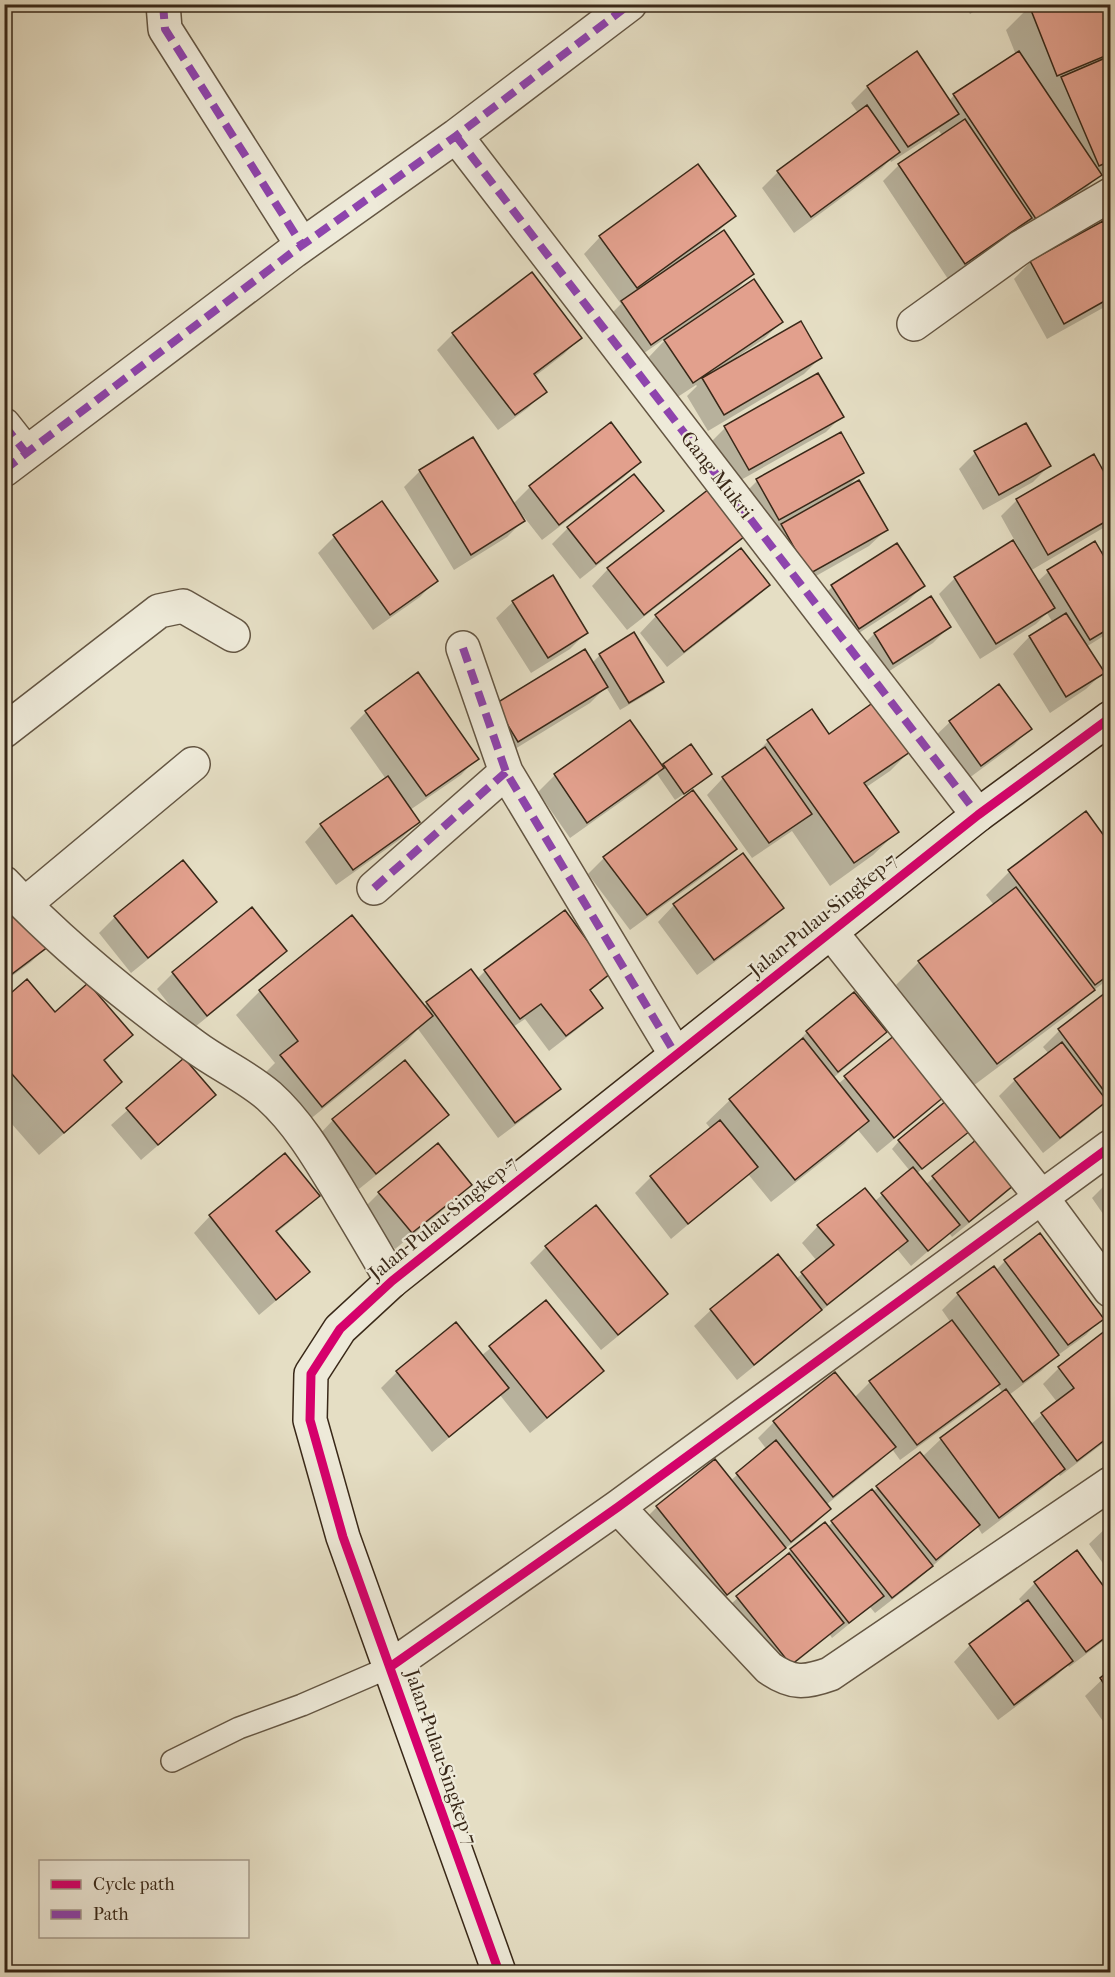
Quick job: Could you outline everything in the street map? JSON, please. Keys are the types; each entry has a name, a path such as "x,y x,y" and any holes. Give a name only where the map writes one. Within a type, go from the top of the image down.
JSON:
{"street":[{"path":"163,4 165,29 302,246"},
{"path":"4,425 15,461 302,246 456,136 630,4"},
{"name":"Gang Mukri","path":"456,136 978,815"},
{"path":"914,324 1021,247 1110,195"},
{"path":"4,731 159,610 183,606 233,635"},
{"path":"463,648 506,772 676,1055"},
{"name":"Jalan Pulau Singkep 7","path":"499,1972 343,1537 310,1420 311,1374 340,1329 392,1281 830,931 978,815 1110,718"},
{"path":"193,764 15,893 136,1002 207,1056 244,1078 268,1096 289,1117 319,1159 392,1281"},
{"path":"374,888 506,772"},
{"path":"830,931 1042,1198 1110,1290"},
{"path":"390,1667 618,1507 1110,1148"},
{"path":"618,1507 769,1668 779,1675 802,1682 830,1674 1110,1484"}],"lane":[{"path":"172,1761 238,1728 390,1667"}],"building":[{"path":"1110,4 1110,54 1057,76 1029,5"},
{"path":"917,51 959,114 908,147 867,86"},
{"path":"1019,51 1102,175 1036,219 953,94"},
{"path":"1110,56 1110,161 1099,166 1061,77"},
{"path":"867,105 900,152 811,217 777,171"},
{"path":"965,119 1032,218 965,264 898,164"},
{"path":"698,164 736,216 637,288 599,236"},
{"path":"1103,221 1110,235 1110,298 1064,324 1030,261"},
{"path":"724,230 754,274 651,345 621,301"},
{"path":"532,272 582,338 534,374 547,392 515,415 452,333"},
{"path":"754,279 783,322 693,383 664,340"},
{"path":"801,321 822,358 724,415 702,378"},
{"path":"818,373 844,417 749,470 724,426"},
{"path":"611,422 641,462 559,525 529,486"},
{"path":"1026,423 1051,466 999,495 974,451"},
{"path":"841,432 864,473 779,520 756,479"},
{"path":"473,437 525,521 471,555 419,470"},
{"path":"1094,454 1110,483 1110,519 1048,555 1016,499"},
{"path":"634,474 664,511 596,564 567,527"},
{"path":"859,480 888,530 809,574 781,524"},
{"path":"709,489 745,536 644,615 607,568"},
{"path":"382,501 438,581 390,615 333,535"},
{"path":"1013,540 1055,608 996,644 954,577"},
{"path":"1095,541 1110,567 1110,628 1090,640 1047,570"},
{"path":"897,543 925,586 859,629 831,585"},
{"path":"741,548 770,585 684,652 655,615"},
{"path":"553,575 588,633 548,658 512,601"},
{"path":"931,596 951,627 893,664 874,633"},
{"path":"1066,613 1105,673 1066,697 1029,636"},
{"path":"634,632 664,682 629,703 599,654"},
{"path":"585,649 608,687 518,742 495,704"},
{"path":"418,672 479,759 426,796 365,711"},
{"path":"999,684 1032,729 981,766 949,721"},
{"path":"881,697 916,748 864,783 899,832 854,863 767,740 812,709 829,734"},
{"path":"630,720 664,768 587,823 554,774"},
{"path":"691,744 712,774 684,794 663,764"},
{"path":"765,747 812,814 769,843 722,777"},
{"path":"388,776 420,822 353,870 320,824"},
{"path":"693,790 737,849 647,915 603,857"},
{"path":"1086,811 1110,844 1110,974 1095,985 1008,870"},
{"path":"743,853 784,908 714,960 673,904"},
{"path":"183,860 217,902 148,958 114,916"},
{"path":"1016,887 1095,990 997,1064 918,961"},
{"path":"4,891 49,946 4,980"},
{"path":"252,907 287,951 207,1016 172,972"},
{"path":"565,910 611,973 590,990 603,1008 566,1036 541,1004 520,1019 484,970"},
{"path":"352,915 433,1016 322,1107 280,1055 298,1041 259,990"},
{"path":"471,969 561,1089 515,1123 426,1002"},
{"path":"27,979 55,1012 88,983 133,1035 104,1060 122,1082 64,1133 4,1065 4,999"},
{"path":"1109,990 1110,1092 1107,1095 1058,1029"},
{"path":"854,992 887,1032 838,1072 806,1031"},
{"path":"895,1035 945,1096 894,1138 844,1076"},
{"path":"803,1038 869,1121 795,1180 729,1099"},
{"path":"1062,1042 1107,1101 1060,1138 1014,1079"},
{"path":"184,1058 216,1095 158,1145 126,1108"},
{"path":"405,1060 449,1115 376,1174 332,1119"},
{"path":"946,1101 970,1131 922,1169 898,1140"},
{"path":"720,1120 758,1167 688,1224 650,1176"},
{"path":"982,1135 1019,1181 969,1222 932,1176"},
{"path":"438,1143 472,1185 412,1233 378,1192"},
{"path":"285,1153 320,1196 276,1231 310,1272 276,1300 209,1215"},
{"path":"913,1167 960,1225 928,1251 881,1193"},
{"path":"865,1188 908,1241 827,1305 801,1272 834,1245 817,1225"},
{"path":"596,1205 668,1294 618,1335 545,1246"},
{"path":"1040,1233 1104,1319 1068,1345 1004,1260"},
{"path":"778,1254 822,1310 754,1365 710,1309"},
{"path":"994,1266 1059,1355 1023,1382 957,1293"},
{"path":"546,1300 604,1371 547,1418 489,1346"},
{"path":"952,1320 1000,1384 917,1445 869,1381"},
{"path":"456,1322 509,1388 449,1437 396,1371"},
{"path":"1110,1327 1110,1436 1077,1461 1041,1413 1074,1388 1058,1367"},
{"path":"835,1372 896,1447 833,1497 773,1421"},
{"path":"1006,1389 1065,1469 999,1518 940,1438"},
{"path":"776,1440 831,1509 791,1542 736,1473"},
{"path":"920,1452 980,1525 936,1560 876,1486"},
{"path":"715,1459 786,1548 727,1595 656,1506"},
{"path":"872,1489 933,1566 892,1598 831,1521"},
{"path":"825,1522 884,1596 849,1623 790,1549"},
{"path":"1077,1550 1110,1595 1110,1634 1086,1652 1034,1582"},
{"path":"789,1553 844,1623 791,1665 736,1596"},
{"path":"1028,1600 1073,1661 1014,1705 969,1644"},
{"path":"1110,1670 1110,1693 1100,1678"}],"marked path":[{"path":"163,4 165,29 302,245"},
{"path":"4,470 294,251 456,136 630,4"},
{"path":"456,136 978,815"},
{"path":"4,425 26,453"},
{"path":"463,648 506,772 676,1055"},
{"path":"374,888 506,772"}],"cycle path":[{"path":"499,1972 343,1537 310,1420 311,1374 340,1329 392,1281 978,815 1110,718"},
{"path":"390,1667 618,1507 1110,1147"}]}
